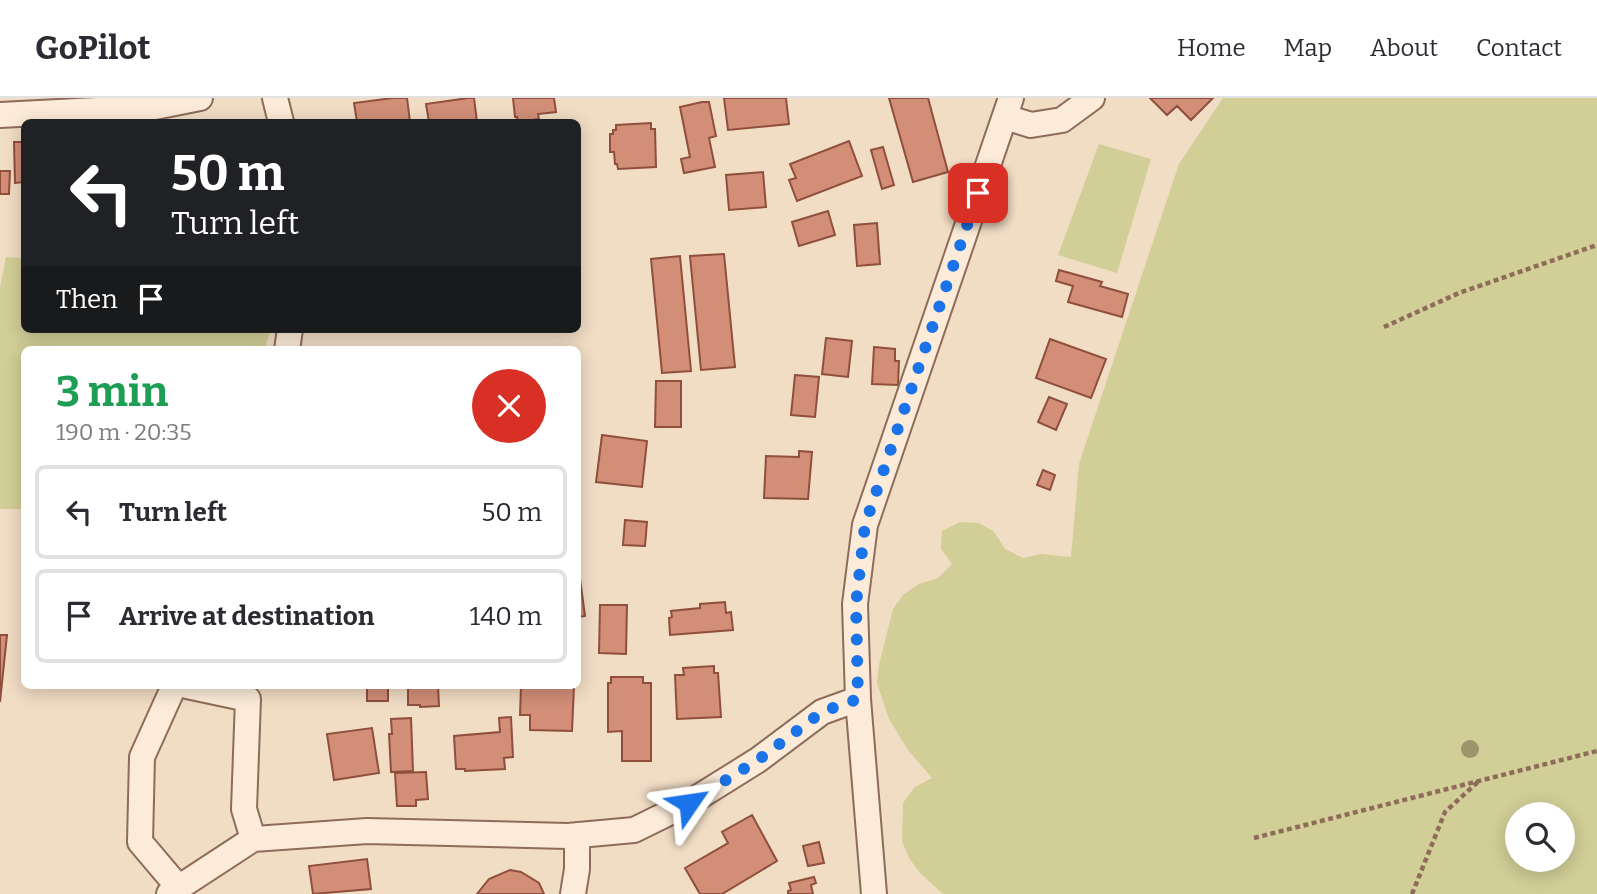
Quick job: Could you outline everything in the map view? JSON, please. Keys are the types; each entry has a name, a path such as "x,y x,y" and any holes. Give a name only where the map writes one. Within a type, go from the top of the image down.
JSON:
{"street":[{"path":"0,115 155,107 200,98"},
{"path":"275,98 280,119"},
{"path":"874,894 858,699 856,604 865,525 1007,107 1031,125 1062,120 1091,98"},
{"path":"173,689 142,757 140,842 174,891 253,839 366,831 568,836 634,830 689,803 758,760 822,712 858,699"},
{"path":"201,689 248,699 244,809 253,839"},
{"path":"573,894 577,869 577,835"}],"path":[{"path":"1384,327 1459,293 1597,245"},
{"path":"1254,838 1597,751"},
{"path":"1412,894 1445,812 1481,779"}],"shaded area":[{"path":"1223,98 1597,98 1597,894 943,894 920,873 909,858 902,841 903,803 915,787 932,778 908,750 889,719 877,683 893,609 904,594 919,584 938,578 952,564 941,549 942,531 960,522 979,523 994,532 1005,549 1023,558 1041,554 1071,557 1079,464 1179,164"},
{"path":"1099,144 1151,159 1117,273 1058,255"},
{"path":"6,257 21,258 21,333 270,333 265,346 21,346 21,509 0,509 0,288"}],"building":[{"path":"407,98 410,119 357,119 354,103"},
{"path":"474,98 477,119 428,119 426,104"},
{"path":"513,98 554,98 556,112 538,114 539,119 515,117"},
{"path":"724,98 786,98 789,124 728,130"},
{"path":"889,98 928,98 948,172 913,182"},
{"path":"1150,98 1213,98 1191,120 1177,106 1167,115"},
{"path":"709,102 716,136 709,138 715,167 684,173 681,159 690,157 680,107"},
{"path":"651,123 651,129 655,129 656,167 618,169 614,152 610,152 610,134 616,130 616,125"},
{"path":"849,141 862,176 797,201 789,180 796,178 790,164"},
{"path":"14,142 21,142 21,182 15,183"},
{"path":"883,147 894,185 882,189 871,150"},
{"path":"0,171 10,171 9,194 0,194"},
{"path":"763,172 766,207 729,210 726,175"},
{"path":"828,211 835,235 799,246 792,222"},
{"path":"877,223 880,264 857,266 854,225"},
{"path":"724,254 735,367 701,370 690,256"},
{"path":"680,256 691,371 662,373 651,259"},
{"path":"1059,270 1102,282 1100,286 1128,294 1122,317 1068,302 1073,286 1056,281"},
{"path":"826,338 852,341 848,377 822,374"},
{"path":"1050,339 1106,359 1091,398 1036,378"},
{"path":"874,347 895,349 895,361 899,361 898,385 872,384"},
{"path":"795,375 819,377 815,417 791,415"},
{"path":"656,381 681,381 681,427 655,427"},
{"path":"1049,397 1067,404 1056,430 1038,422"},
{"path":"602,435 647,441 642,487 596,482"},
{"path":"799,451 812,452 808,499 764,498 766,456 799,457"},
{"path":"1043,470 1055,475 1050,490 1037,485"},
{"path":"625,520 647,522 645,546 623,545"},
{"path":"581,586 585,616 581,617"},
{"path":"725,602 726,613 731,612 733,630 670,635 671,611 700,608 700,604"},
{"path":"600,605 627,605 626,654 599,653"},
{"path":"0,635 7,635 0,702"},
{"path":"714,666 714,673 718,673 721,717 677,719 675,675 684,675 683,668"},
{"path":"611,677 643,677 643,683 651,683 651,761 622,761 622,731 608,732 608,683 611,683"},
{"path":"367,689 388,689 388,701 367,701"},
{"path":"408,689 438,689 439,706 408,705"},
{"path":"521,689 574,689 572,731 530,730 530,715 520,715"},
{"path":"511,717 513,757 504,758 505,769 456,769 454,736 500,732 499,718"},
{"path":"411,718 413,771 391,772 391,719"},
{"path":"372,728 379,773 334,780 327,734"},
{"path":"426,772 428,799 416,800 416,806 397,806 395,773"},
{"path":"752,815 777,861 722,894 700,894 685,868 728,843 722,832"},
{"path":"819,842 824,863 808,866 803,846"},
{"path":"367,859 371,889 313,894 309,866"},
{"path":"510,870 521,872 539,883 544,894 477,894 489,879"},
{"path":"814,877 816,883 811,885 813,894 788,894 791,890 789,883"}],"route":[{"path":"689,803 758,760 822,712 858,699 856,604 865,525 978,193"}]}
